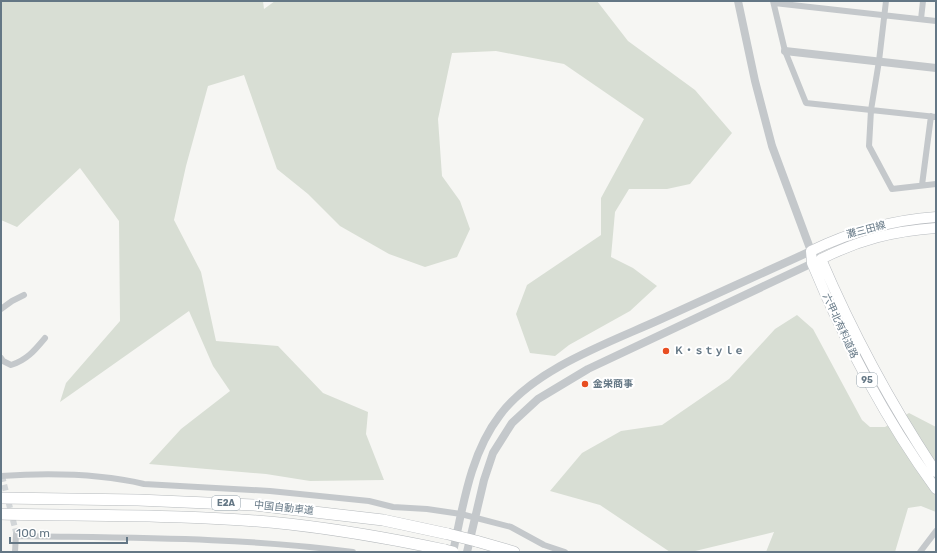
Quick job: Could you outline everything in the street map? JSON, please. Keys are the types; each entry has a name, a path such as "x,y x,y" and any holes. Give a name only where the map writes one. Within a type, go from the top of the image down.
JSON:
{"highway":[{"name":"中国自動車道","path":"1,498 138,500 254,504 383,520 448,534 514,552"},
{"name":"中国自動車道","path":"1,514 141,516 288,524 354,532 449,551"}],"main road":[{"name":"灘三田線","path":"811,252 834,240 864,230 894,223 936,217"},
{"name":"灘三田線","path":"817,261 849,245 879,236 936,228"},
{"name":"95","path":"811,252 817,261"},
{"name":"六甲北有料道路","path":"817,261 870,366 909,431 936,472"},
{"name":"六甲北有料道路","path":"817,261 855,358 886,414 936,488"}],"street":[{"path":"449,551 462,514 471,475 480,450 499,416 517,397 582,354 811,252 772,146 755,81 738,1"},
{"path":"886,1 879,61 871,110 869,146 892,188 936,184"},
{"path":"921,19 923,1"},
{"path":"922,185 934,116 806,103 785,51 773,2 936,21"},
{"path":"785,51 936,68"},
{"path":"467,552 484,480 493,454 512,423 538,399 588,369 817,261"},
{"path":"1,309 24,295"},
{"path":"1,358 3,361 11,365 20,362 30,355 45,338"},
{"path":"1,474 91,476 126,480 144,484 270,491 369,501 392,507 428,508 462,514 511,527 544,545 565,552"},
{"path":"920,552 936,531"},
{"path":"15,552 16,534 176,539 307,546 353,552"}],"shaded area":[{"path":"1,1 263,1 264,9 275,1 597,1 628,41 695,90 732,133 690,184 667,189 629,189 615,212 611,257 633,268 657,286 630,311 569,345 555,356 530,353 516,314 527,285 601,235 601,198 644,119 564,64 496,51 452,53 438,119 442,176 460,201 470,229 457,257 425,267 389,254 340,226 308,194 277,169 244,75 208,86 186,166 174,220 201,272 216,341 278,346 323,393 368,412 366,434 384,480 310,481 266,474 149,464 181,429 230,391 213,366 189,311 60,402 66,383 120,321 119,221 80,168 17,227 1,220"},
{"path":"797,315 813,329 862,420 870,427 885,427 909,413 936,427 936,512 921,506 908,508 895,552 766,552 774,532 691,552 670,552 600,505 550,491 582,453 621,431 662,425 729,379 775,329"}],"tunnel":[{"path":"2,476 16,532"}],"place":[{"name":"Ｋ・ｓｔｙｌｅ","path":"666,351"},
{"name":"金栄商事","path":"585,384"}]}
